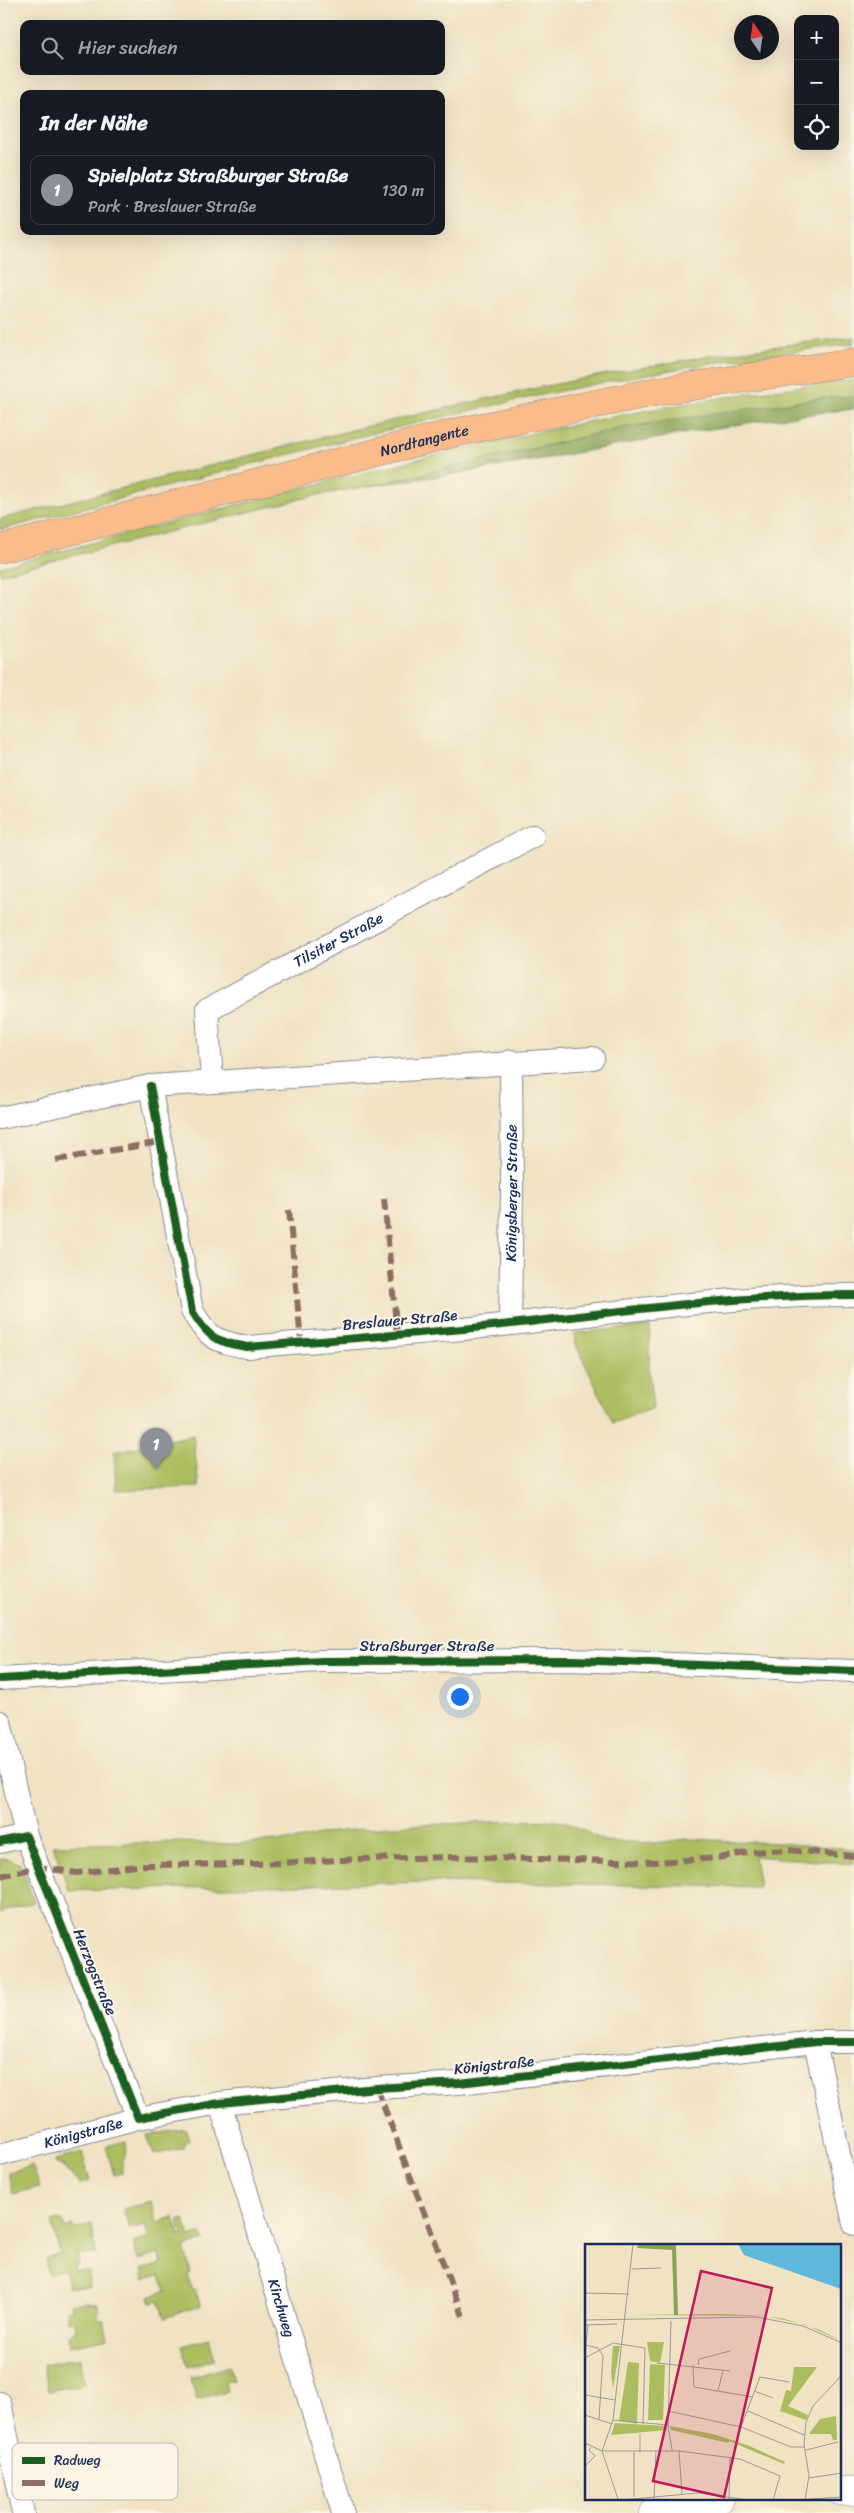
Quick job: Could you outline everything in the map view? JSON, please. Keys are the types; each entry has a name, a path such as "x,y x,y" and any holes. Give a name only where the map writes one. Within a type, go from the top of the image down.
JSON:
{"main road":[{"name":"Nordtangente","path":"0,549 453,433 659,391 854,362"}],"street":[{"name":"Tilsiter Straße","path":"212,1081 207,1010 533,836"},
{"path":"0,1118 150,1086 511,1061 592,1058"},
{"name":"Königsberger Straße","path":"510,1324 511,1061"},
{"name":"Breslauer Straße","path":"150,1086 192,1311 205,1331 222,1342 247,1347 510,1324 724,1300 854,1295"},
{"name":"Straßburger Straße","path":"0,1679 322,1660 572,1660 854,1671"},
{"name":"Herzogstraße","path":"0,1722 26,1836 138,2118"},
{"path":"0,1842 26,1836"},
{"path":"816,2042 854,2224"},
{"name":"Königstraße","path":"0,2155 138,2118 220,2103 377,2088 459,2083 816,2042 854,2042"},
{"name":"Kirchweg","path":"220,2103 343,2513"},
{"path":"0,2403 12,2463"},
{"path":"19,2500 22,2513"},
{"path":"654,2513 715,2500"}],"green space":[{"path":"854,337 854,344 746,358 638,376 424,421 0,530 0,519 424,413 638,368"},
{"path":"854,380 854,396 822,398 627,427 370,486 313,496 0,574 0,567 424,458 638,412 746,394"},
{"path":"854,396 854,409 733,425 492,468 370,486 627,427 822,398"},
{"path":"650,1326 649,1372 653,1408 613,1423 576,1345 575,1333"},
{"path":"193,1435 199,1487 116,1490 114,1452"},
{"path":"546,1820 567,1822 604,1841 655,1843 688,1839 854,1849 854,1864 754,1856 759,1887 429,1882 69,1891 53,1845 178,1842 234,1844 297,1840 333,1832 389,1826"},
{"path":"0,1858 9,1859 20,1864 34,1902 0,1913"},
{"path":"186,2129 189,2141 185,2142 183,2148 154,2155 147,2135"},
{"path":"126,2141 127,2146 122,2164 122,2173 114,2175 106,2146"},
{"path":"82,2153 90,2181 79,2184 55,2160"},
{"path":"32,2166 40,2187 13,2194 8,2172"},
{"path":"151,2202 157,2222 174,2217 179,2236 182,2235 178,2221 184,2219 189,2237 202,2233 204,2241 184,2248 191,2273 188,2275 192,2290 195,2289 201,2306 164,2318 159,2301 151,2303 149,2296 165,2291 160,2275 144,2279 142,2269 162,2263 159,2254 138,2260 133,2243 149,2238 145,2225 130,2229 123,2209"},
{"path":"61,2220 66,2229 72,2224 74,2229 92,2224 96,2254 78,2254 78,2265 75,2265 74,2270 89,2271 89,2287 68,2287 65,2270 48,2274 45,2259 60,2254 52,2222"},
{"path":"98,2303 98,2319 104,2320 108,2338 70,2346 68,2336 76,2331 75,2321 68,2321 66,2310 71,2309 70,2304"},
{"path":"209,2338 215,2359 188,2367 182,2346"},
{"path":"80,2358 85,2384 49,2391 43,2365"},
{"path":"229,2366 233,2380 225,2382 227,2391 197,2400 190,2378"}],"marked path":[{"path":"56,1160 160,1142"},
{"path":"384,1199 397,1334"},
{"path":"289,1210 301,1342"},
{"path":"0,1876 39,1867 77,1873 145,1865 257,1864 360,1859 457,1857 655,1862 718,1858 751,1852 788,1850 854,1856"},
{"path":"377,2088 463,2316"}],"cycle path":[{"path":"150,1086 192,1311 208,1333 227,1343 247,1347 478,1328 725,1301 854,1295"},
{"path":"0,1679 322,1661 572,1660 854,1671"},
{"path":"0,1842 26,1836 138,2118 220,2103 377,2088 459,2083 815,2042 854,2042"}],"place":[{"name":"Spielplatz Straßburger Straße","path":"156,1469"}]}
